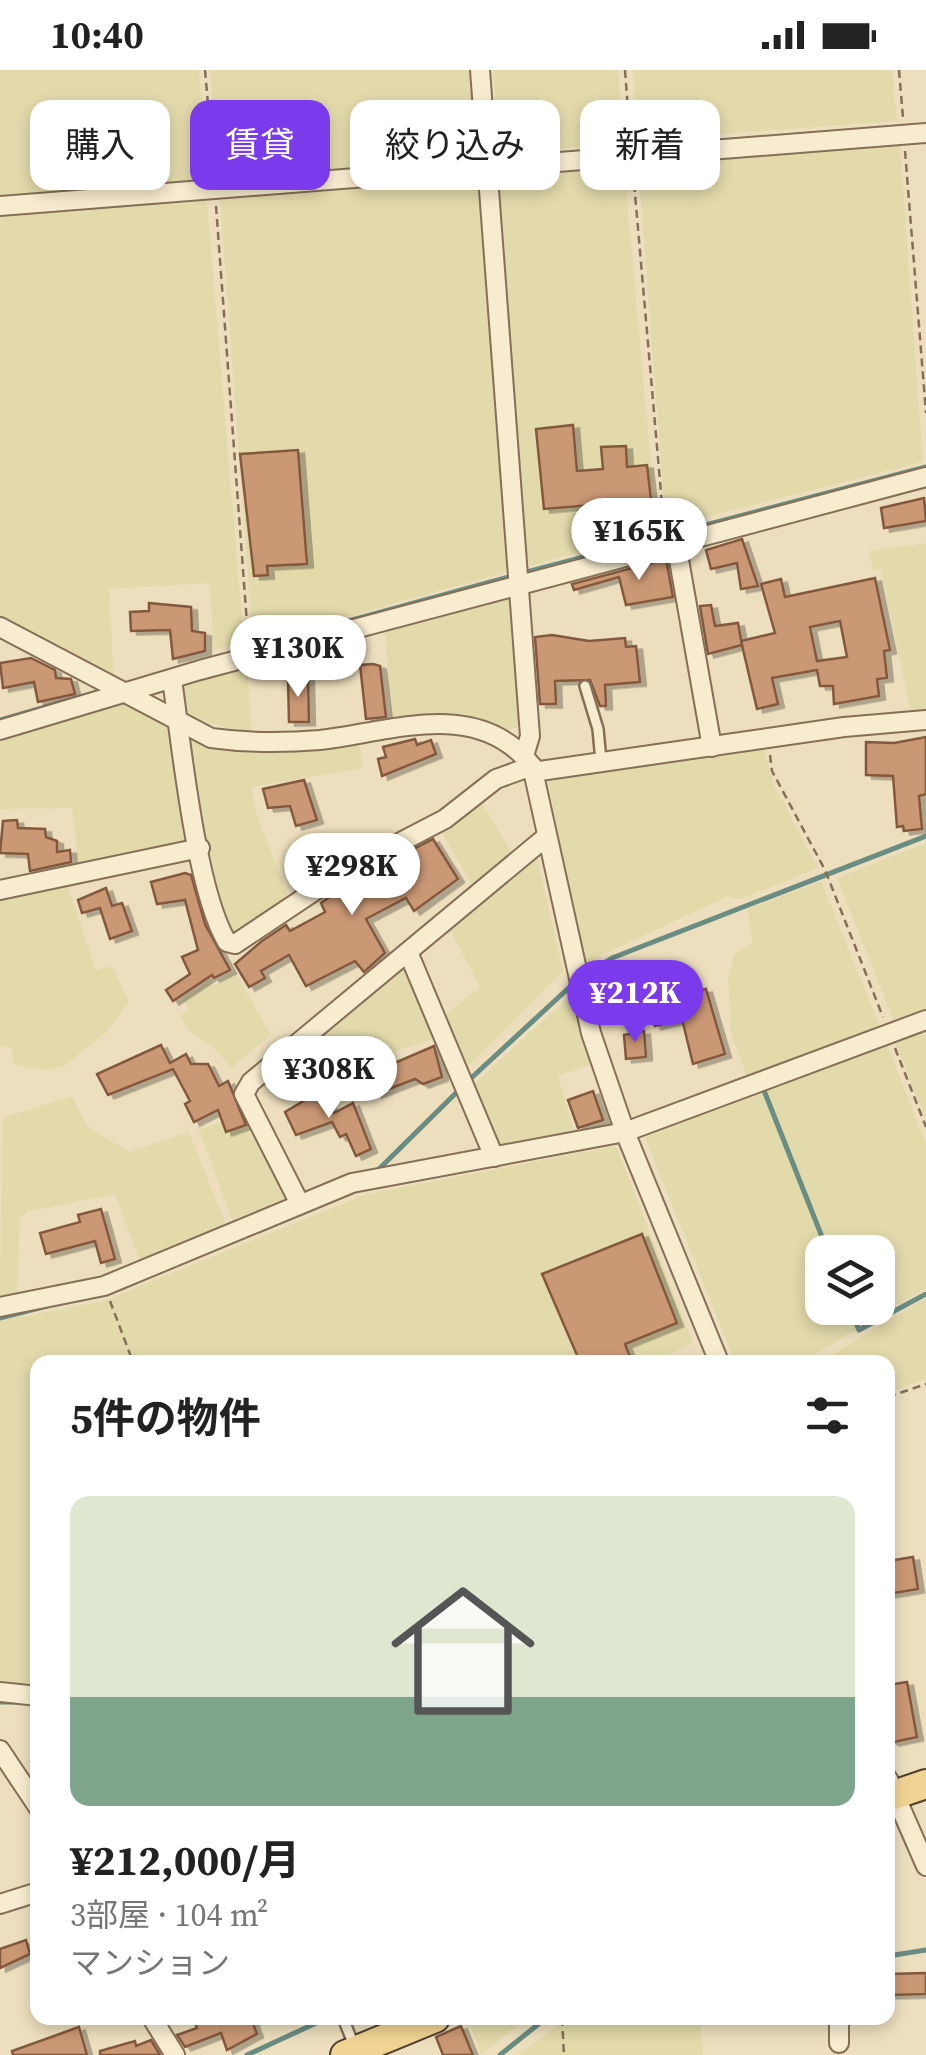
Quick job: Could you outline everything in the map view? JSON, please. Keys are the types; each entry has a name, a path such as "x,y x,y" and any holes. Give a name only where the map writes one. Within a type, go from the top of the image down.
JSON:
{"main road":[{"path":"895,1789 926,1784"},
{"path":"351,2053 418,2025"}],"street":[{"path":"480,70 482,100"},
{"path":"720,148 926,132"},
{"path":"0,206 191,190"},
{"path":"490,190 522,583 530,765 591,1033 625,1132 716,1355"},
{"path":"0,730 252,656 926,477"},
{"path":"671,544 712,747"},
{"path":"0,627 211,738 245,743 317,740 433,720 494,737 530,765"},
{"path":"172,679 200,848 218,927 227,942 235,944 330,880 445,819 496,779 530,765 601,764 767,738 926,720"},
{"path":"300,1204 244,1094 252,1082 546,836"},
{"path":"0,890 200,848"},
{"path":"408,952 494,1157"},
{"path":"0,1307 104,1286 352,1182 625,1132 926,1020"},
{"path":"0,1692 30,1695"},
{"path":"0,1750 30,1795"},
{"path":"895,1801 926,1866"},
{"path":"0,1904 30,1895"},
{"path":"156,2025 175,2055"},
{"path":"839,2025 839,2043"}],"lane":[{"path":"585,686 598,729 601,764"},
{"path":"345,2025 351,2053"}],"path":[{"path":"205,70 208,100"},
{"path":"625,70 627,100"},
{"path":"899,70 926,413"},
{"path":"215,190 229,423 252,656"},
{"path":"636,190 671,544"},
{"path":"767,738 772,770 825,870 926,1127"},
{"path":"104,1286 131,1355"},
{"path":"895,1395 926,1384"},
{"path":"562,2025 564,2055"}],"shaded area":[{"path":"0,70 199,70 202,100 190,100 190,181 170,183 170,100 30,100 30,190 78,190 0,196"},
{"path":"210,70 473,70 475,100 350,100 350,167 330,169 330,100 212,100"},
{"path":"493,70 618,70 620,100 580,100 580,147 560,149 560,100 495,100"},
{"path":"633,70 892,70 897,121 720,134 720,100 635,100"},
{"path":"900,145 923,462 666,527 640,190 720,190 720,158"},
{"path":"580,168 580,190 626,190 657,530 530,566 525,552 499,190 560,190 560,170"},
{"path":"350,189 480,190 511,571 253,643 220,200"},
{"path":"207,201 244,641 214,650 209,583 109,589 114,679 0,615 0,216"},
{"path":"926,543 926,711 911,712 881,570 874,569 868,551"},
{"path":"510,593 514,599 524,726 505,730 449,715 391,716 385,627"},
{"path":"248,668 251,729 246,734 188,716 182,685"},
{"path":"123,701 173,728 190,846 79,870 72,808 0,809 0,738"},
{"path":"194,737 230,749 257,751 359,740 363,768 251,787 257,816 289,898 235,937 228,935 199,816 186,743"},
{"path":"763,745 774,785 818,868 740,899 726,897 585,963 548,782 551,776"},
{"path":"481,802 512,853 472,885 440,829"},
{"path":"926,843 926,1009 894,1022 837,878"},
{"path":"530,858 537,858 563,971 467,1068 444,1016 480,987 448,926"},
{"path":"821,881 880,1027 747,1077 731,1034 728,978 734,954 752,943 748,909"},
{"path":"68,886 96,970 112,966 129,1002 106,1032 64,1066 48,1070 24,1067 14,1064 10,1046 0,1047 0,899"},
{"path":"402,962 408,965 435,1038 369,1060 329,1054 316,1038"},
{"path":"235,972 271,1035 231,1068 214,1048 188,1030 180,1016 189,1010 182,1000 210,980 214,985"},
{"path":"573,993 590,1065 558,1076 575,1133 502,1148 496,1145 472,1086"},
{"path":"926,1026 926,1120 894,1039"},
{"path":"886,1042 926,1144 926,1288 895,1306 895,1235 805,1235 805,1325 864,1325 814,1355 732,1355 645,1137"},
{"path":"72,1096 87,1126 129,1152 189,1132 226,1225 141,1264 115,1194 28,1212 20,1219 17,1296 0,1299 2,1118"},
{"path":"246,1113 286,1198 232,1220 199,1130"},
{"path":"616,1146 693,1343 667,1355 30,1355 30,1687 0,1685 0,1321 103,1301 367,1194"},
{"path":"926,1298 926,1379 895,1390 895,1355 831,1355 881,1325 895,1325 895,1317"},
{"path":"470,2025 518,2025 481,2055"},
{"path":"559,2025 701,2025 703,2055 519,2055"}],"building":[{"path":"573,425 577,471 603,469 601,447 626,446 627,467 647,465 651,500 544,509 536,429"},
{"path":"298,450 307,564 267,566 268,575 254,576 240,454"},
{"path":"924,498 926,521 884,528 881,508"},
{"path":"742,539 758,586 741,589 737,563 711,569 706,550"},
{"path":"666,559 673,597 626,605 619,577 574,590 572,584"},
{"path":"875,578 890,650 884,651 887,678 877,679 879,696 834,704 833,686 820,686 817,670 772,678 778,704 757,709 741,641 775,633 761,584 781,579 785,597","holes":["840,621 847,657 817,661 810,627"]},
{"path":"149,603 191,607 192,631 205,633 205,651 173,659 170,630 131,631 130,612 149,611"},
{"path":"711,605 715,626 738,623 742,645 708,654 700,606"},
{"path":"552,635 589,641 625,638 626,647 636,646 640,682 605,685 606,706 600,706 590,680 555,681 556,704 540,704 535,637"},
{"path":"31,658 55,670 56,678 71,679 75,694 38,702 34,682 3,688 0,663"},
{"path":"360,665 380,666 386,717 366,719"},
{"path":"288,678 308,678 309,722 289,722"},
{"path":"926,737 926,794 919,796 922,829 904,831 903,826 897,827 893,776 866,775 866,742 894,743"},
{"path":"415,739 417,745 431,740 436,754 382,776 378,759 386,757 383,747"},
{"path":"304,780 317,820 296,826 290,806 268,808 263,789"},
{"path":"17,820 18,828 45,829 46,837 57,841 57,852 70,850 71,862 30,871 28,854 0,853 3,821"},
{"path":"433,839 458,879 414,911 406,898 366,919 385,953 364,972 355,961 306,986 289,955 261,971 265,978 249,987 235,964 262,941 286,925 290,931 325,912 321,903 352,881"},
{"path":"185,873 191,875 205,924 230,970 214,978 212,975 173,1001 166,990 190,974 182,957 198,950 185,900 157,904 151,882"},
{"path":"106,888 112,906 122,903 132,931 110,939 100,908 82,913 78,900"},
{"path":"653,974 660,998 706,989 725,1054 693,1064 682,1019 655,1026 635,979"},
{"path":"644,1031 646,1057 626,1059 624,1035"},
{"path":"161,1045 170,1063 186,1054 191,1064 208,1064 219,1086 228,1081 246,1125 226,1132 218,1110 194,1122 185,1104 190,1101 173,1069 108,1095 97,1074"},
{"path":"434,1046 442,1077 423,1084 415,1079 376,1094 369,1074"},
{"path":"322,1090 334,1113 353,1103 371,1149 356,1156 346,1134 340,1137 332,1122 296,1135 285,1112"},
{"path":"593,1091 603,1120 578,1128 568,1100"},
{"path":"101,1209 115,1259 101,1263 95,1241 46,1254 40,1233 80,1222 78,1215"},
{"path":"642,1234 677,1323 625,1344 629,1355 577,1355 542,1274"},
{"path":"913,1557 918,1589 895,1593 895,1560"},
{"path":"907,1682 917,1737 895,1742 895,1684"},
{"path":"26,1940 30,1954 0,1968 0,1949"},
{"path":"926,1973 926,1994 895,1995 895,1974"},
{"path":"196,2025 254,2025 257,2034 227,2050 221,2033 185,2047 177,2035 197,2028"},
{"path":"461,2026 473,2055 443,2055 436,2037"},
{"path":"79,2027 87,2055 13,2055 12,2051"},
{"path":"151,2040 160,2055 100,2055 100,2051"}],"waterway":[{"path":"523,573 926,467"},
{"path":"253,647 512,576"},
{"path":"0,720 108,689"},
{"path":"582,977 612,958 926,836"},
{"path":"468,1081 574,983"},
{"path":"763,1088 821,1235"},
{"path":"376,1172 460,1089"},
{"path":"259,1231 350,1193"},
{"path":"895,1311 926,1294"},
{"path":"0,1318 47,1306"},
{"path":"857,1325 859,1330 868,1325"},
{"path":"0,1702 17,1702"},
{"path":"895,1955 926,1950"},
{"path":"247,2055 312,2025"},
{"path":"500,2055 537,2025"}]}
